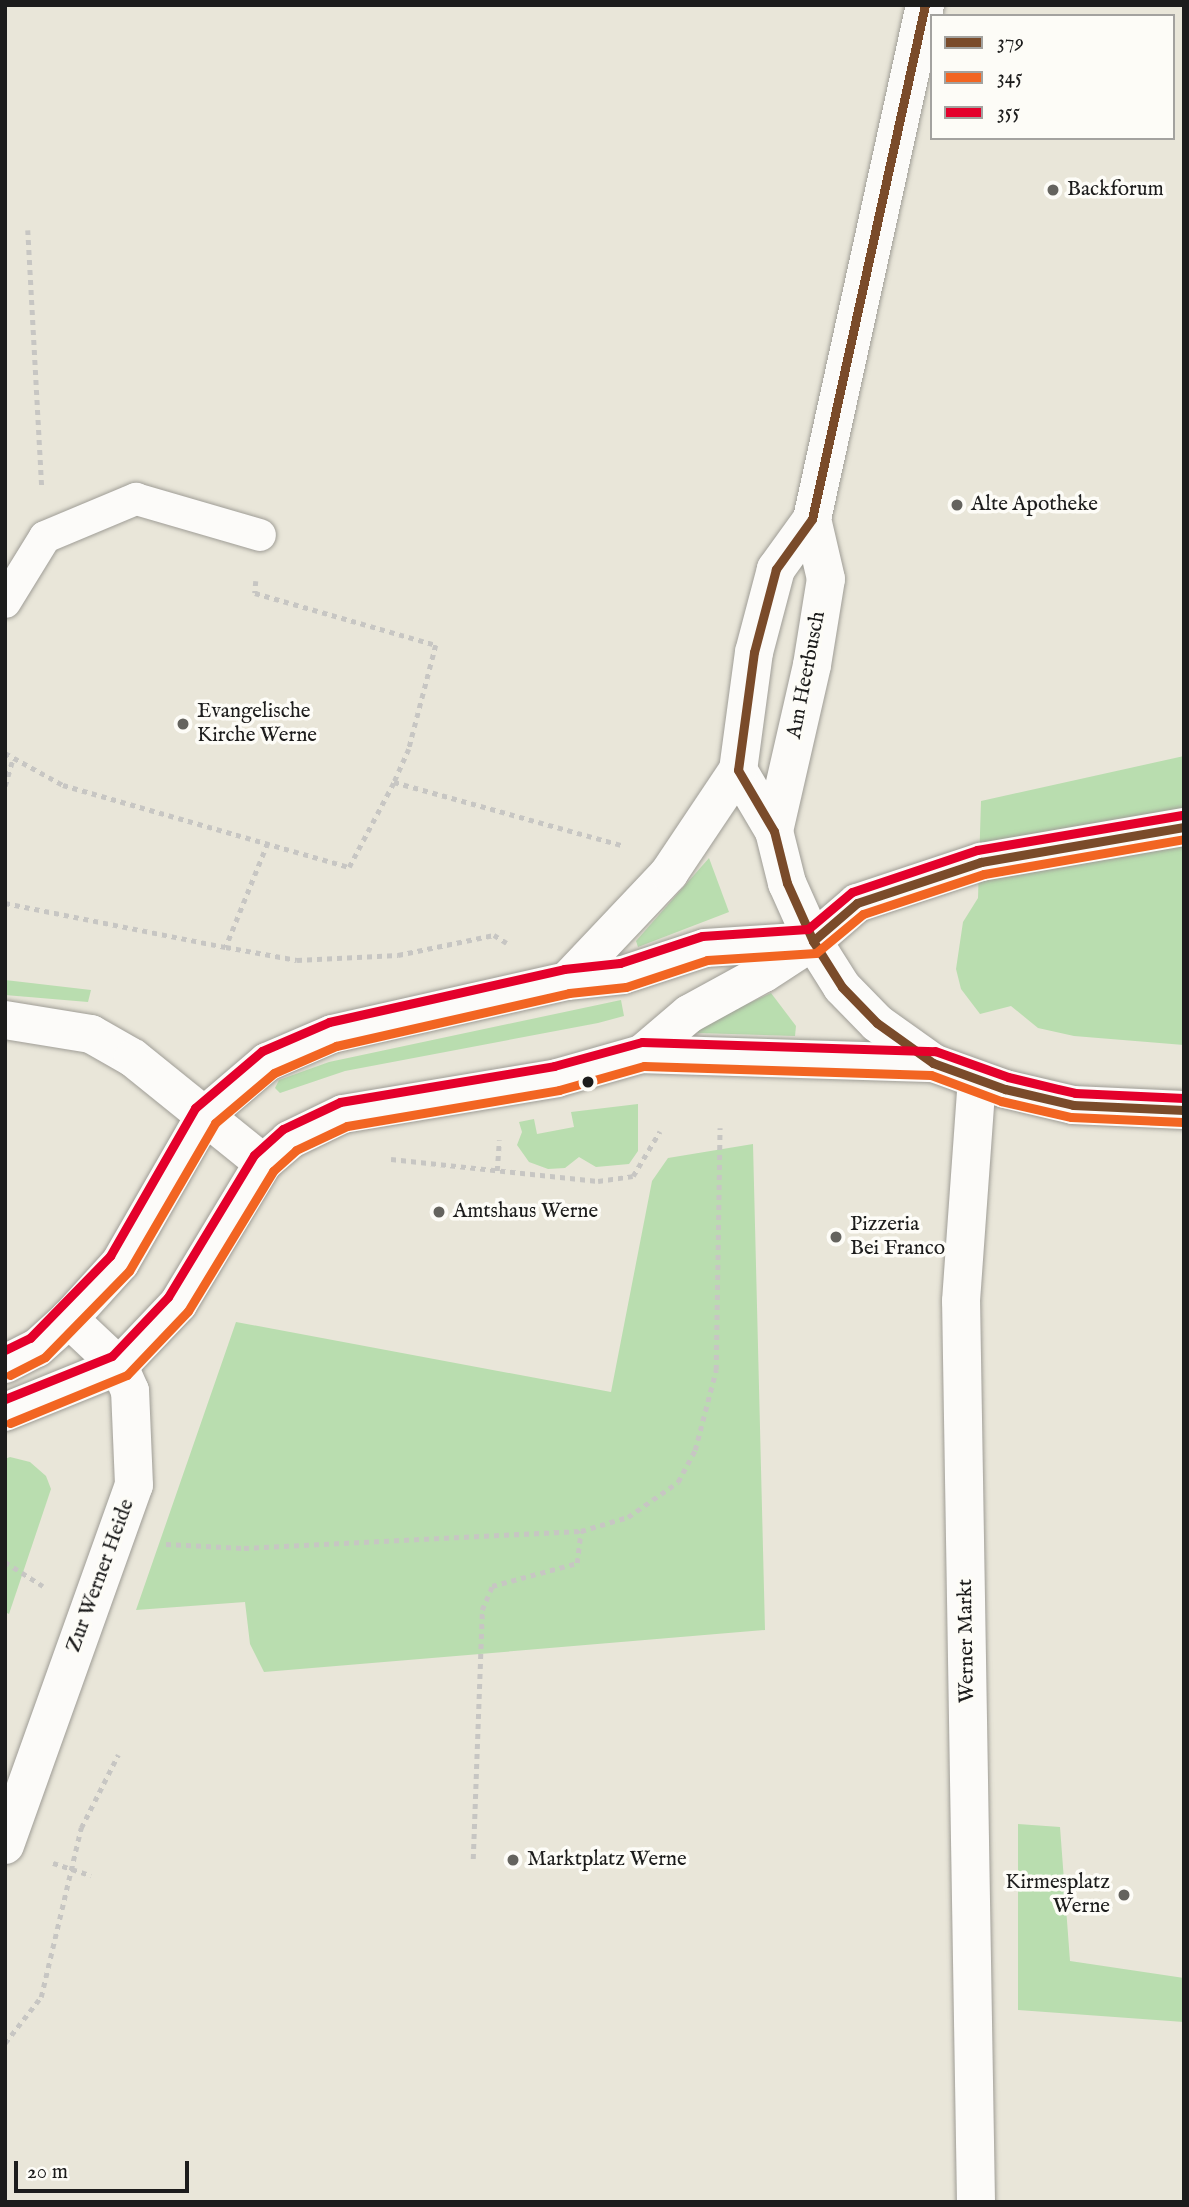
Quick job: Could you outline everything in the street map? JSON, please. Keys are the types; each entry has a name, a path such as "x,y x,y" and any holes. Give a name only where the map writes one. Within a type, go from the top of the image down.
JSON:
{"street":[{"name":"Am Heerbusch","path":"925,5 812,519 776,569 754,652 738,770 774,831 787,883 813,941 842,987 877,1023 933,1063"},
{"name":"Am Heerbusch","path":"774,831 809,678 826,579 812,519"},
{"path":"567,981 669,873 703,829 738,770"},
{"path":"642,1054 689,1014 813,941 857,904 981,862 1184,827"},
{"path":"5,1364 37,1348 69,1319 120,1263 205,1115 267,1062 332,1034 567,981 623,975 705,948 813,941"},
{"path":"5,1020 91,1034 133,1058 263,1163"},
{"path":"5,1412 119,1366 178,1304 263,1163 289,1140 342,1114 556,1078 642,1054 933,1063 977,1080 1073,1105 1184,1110"},
{"name":"Werner Markt","path":"976,2202 961,1301 977,1080"},
{"name":"Zur Werner Heide","path":"5,1845 112,1540 134,1485 130,1391 119,1366 69,1319"}],"lane":[{"path":"5,602 44,537 136,499 260,535"}],"path":[{"path":"28,230 44,537"},
{"path":"5,753 63,785 349,867 409,749 436,645 255,593 260,535"},
{"path":"5,786 13,758"},
{"path":"394,782 639,850"},
{"path":"226,947 268,843"},
{"path":"5,904 226,947 310,959 398,954 494,935 517,949"},
{"path":"112,1540 244,1548 582,1531 628,1517 678,1482 695,1450 716,1370 720,1128"},
{"path":"378,1158 598,1181 633,1176 660,1131"},
{"path":"473,1859 481,1610 492,1586 577,1563 582,1531"},
{"path":"5,2043 41,1997 75,1848 87,1811 118,1755"}],"green space":[{"path":"1184,756 1184,1045 1074,1036 1038,1028 1011,1006 980,1014 961,989 956,969 963,922 978,898 981,801"},
{"path":"709,858 729,912 638,947 636,941"},
{"path":"5,980 91,990 88,1002 5,995"},
{"path":"771,993 796,1026 795,1036 698,1033 697,1027"},
{"path":"621,1000 624,1016 598,1023 345,1071 280,1093 275,1088 279,1080 329,1062"},
{"path":"638,1104 638,1151 629,1164 596,1167 579,1157 565,1168 548,1169 529,1162 517,1145 522,1132 519,1122 534,1119 537,1134 574,1127 571,1112"},
{"path":"753,1144 765,1630 264,1672 250,1644 245,1602 136,1610 236,1322 611,1392 652,1181 668,1158"},
{"path":"10,1457 30,1462 46,1476 51,1489 9,1614 5,1612 5,1459"},
{"path":"1018,1824 1060,1827 1070,1961 1184,1978 1184,2022 1018,2010"}],"transit line":[{"name":"379","path":"925,5 812,519 776,569 754,652 738,770 774,831 787,883 813,941 842,987 877,1023 933,1063 1005,1089 1073,1105 1184,1110"},
{"name":"355","path":"5,1350 30,1338 110,1256 195,1108 262,1051 329,1022 564,969 620,963 702,936 808,929 852,892 977,850 1182,815"},
{"name":"379","path":"813,941 857,903 981,862 1184,827"},
{"name":"345","path":"10,1375 45,1357 129,1271 215,1123 274,1073 336,1046 569,993 626,987 707,960 816,953 863,914 984,874 1184,839"},
{"name":"355","path":"5,1399 112,1356 168,1297 254,1155 283,1129 340,1102 554,1066 642,1042 935,1051 1008,1077 1075,1093 1184,1098"},
{"name":"345","path":"10,1423 127,1375 188,1311 273,1171 296,1150 347,1126 559,1090 644,1066 931,1075 1001,1101 1071,1117 1183,1122"}],"place":[{"name":"Backforum","path":"1053,190"},
{"name":"Alte Apotheke","path":"957,505"},
{"name":"Evangelische Kirche Werne","path":"183,724"},
{"name":"Amtshaus Werne","path":"439,1212"},
{"name":"Pizzeria Bei Franco","path":"836,1237"},
{"name":"Marktplatz Werne","path":"513,1860"},
{"name":"Kirmesplatz Werne","path":"1124,1895"}]}
